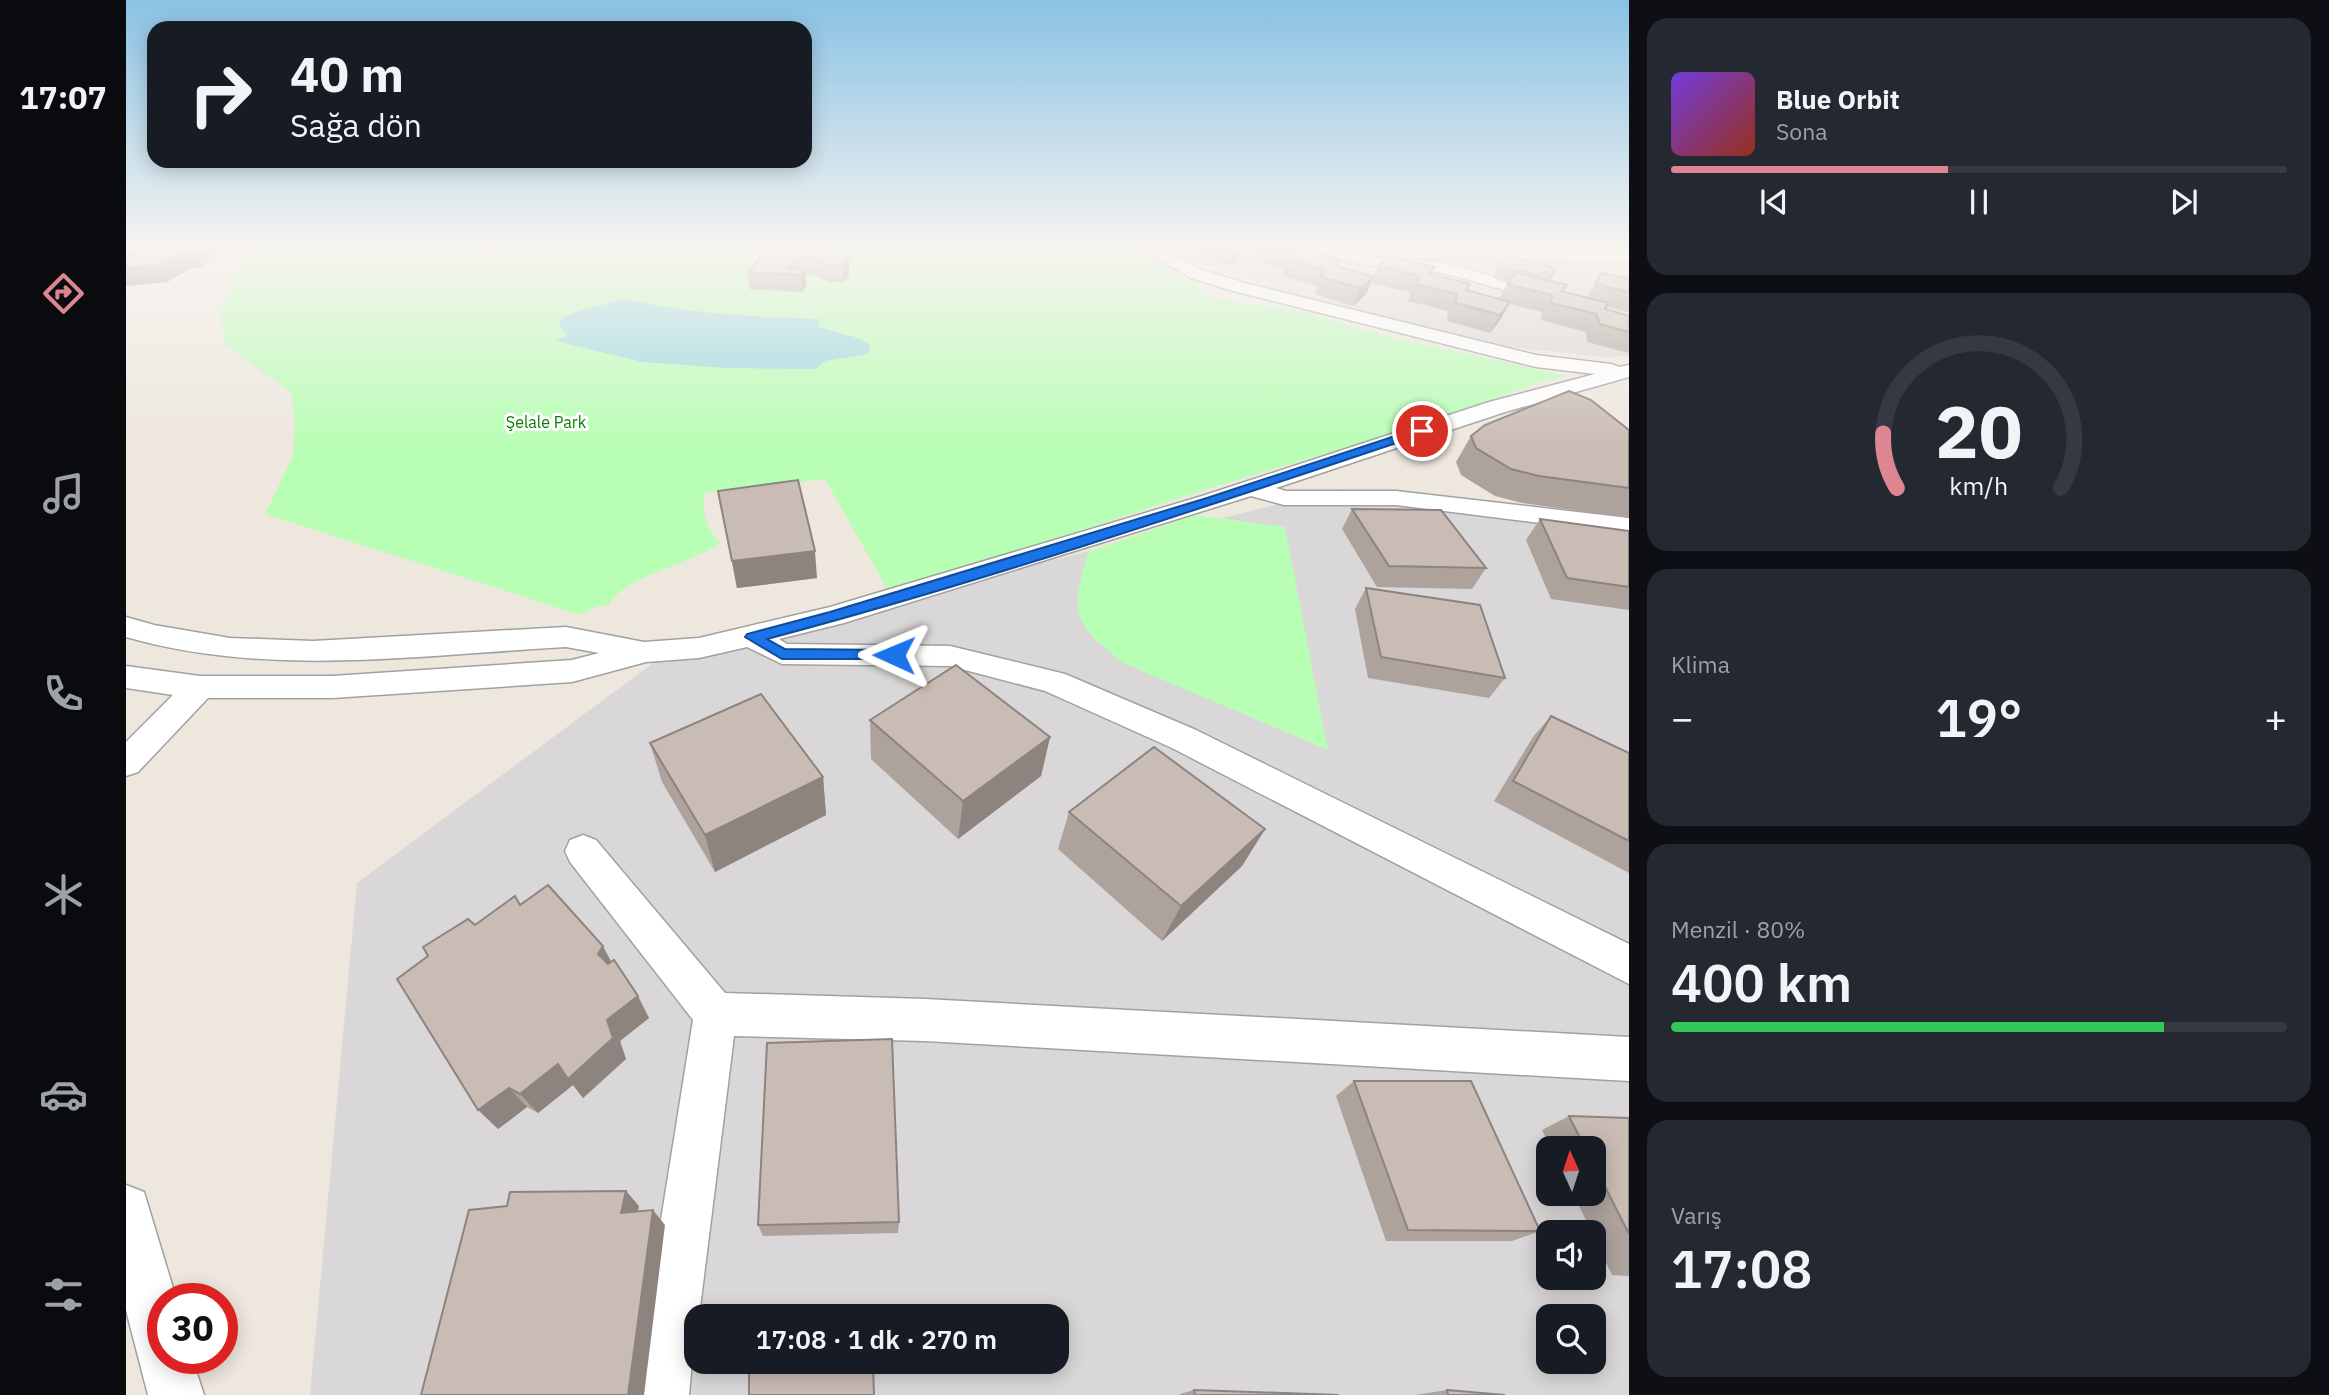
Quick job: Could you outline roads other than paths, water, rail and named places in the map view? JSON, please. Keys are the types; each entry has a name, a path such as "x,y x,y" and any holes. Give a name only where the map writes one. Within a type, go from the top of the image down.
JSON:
{"street":[{"path":"1349,315 1536,361 1628,371"},
{"path":"1594,315 1629,329"},
{"path":"126,677 200,687 332,687 572,671 646,652 699,648 753,637 834,616 1211,501 1497,407 1628,371"},
{"path":"1248,487 1284,498 1396,498 1629,526"},
{"path":"126,627 155,635 230,648 313,651 566,637 646,652"},
{"path":"753,637 782,654 950,656 1054,682 1184,738 1629,965"},
{"path":"126,763 200,687"},
{"path":"583,851 715,1014 661,1395"},
{"path":"715,1014 925,1020 1629,1059"},
{"path":"126,1210 147,1289"},
{"path":"170,1374 176,1395"}],"water":[{"path":"569,315 736,315 820,319 818,327 861,339 871,346 868,354 825,361 816,369 727,368 642,362 556,341 568,335 560,327 559,320"}],"park label":[{"name":"Şelale Park","path":"546,422"}]}
